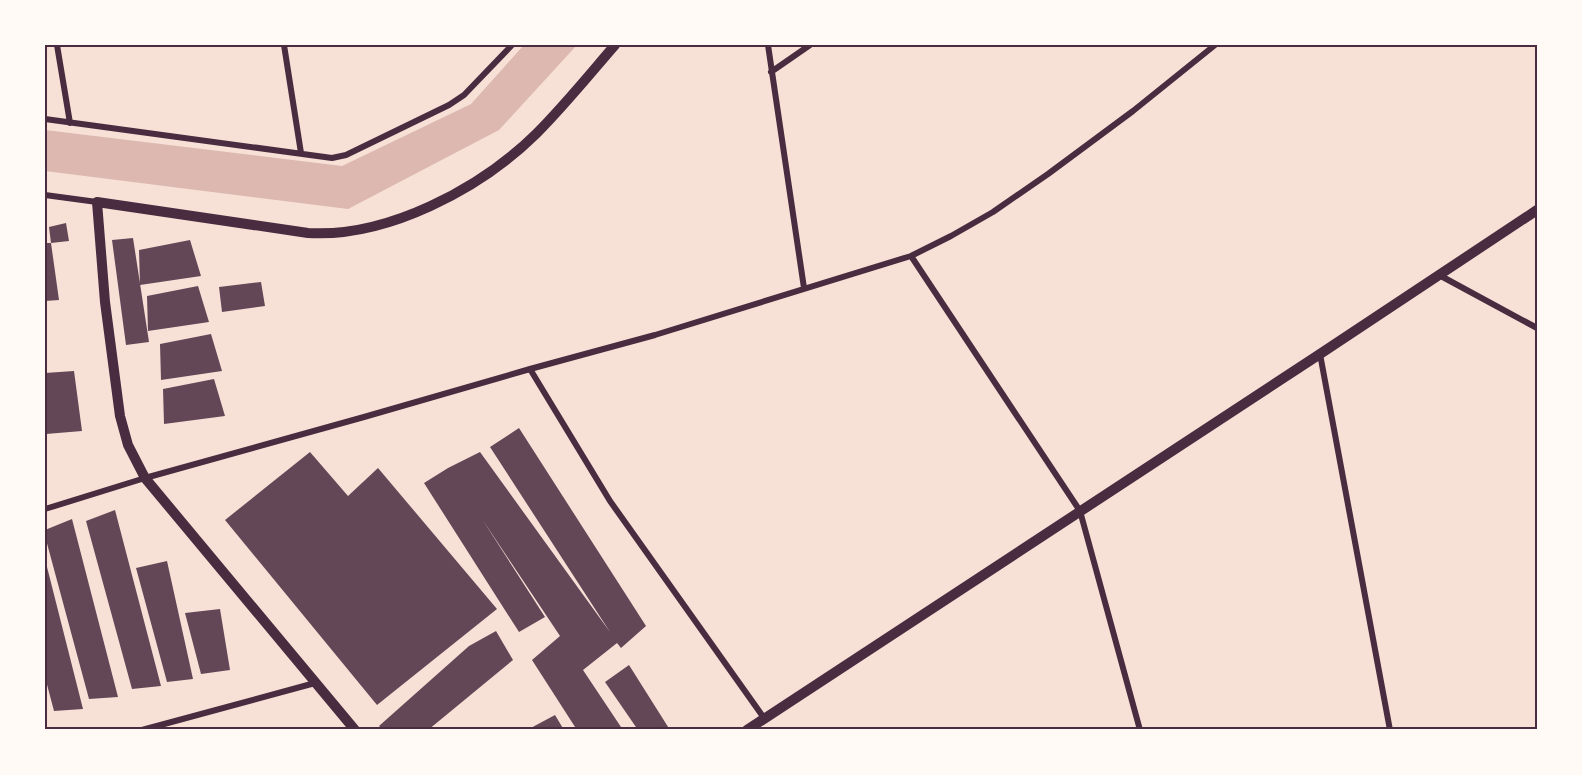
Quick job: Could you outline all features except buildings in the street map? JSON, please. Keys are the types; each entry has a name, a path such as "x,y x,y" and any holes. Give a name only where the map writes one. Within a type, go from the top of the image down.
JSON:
{"street":[{"path":"57,45 70,123"},
{"path":"284,45 300,153"},
{"path":"45,119 332,158 346,155 449,105 464,95 512,45"},
{"path":"45,195 316,233 351,232 388,222 422,209 456,192 501,164 536,134 615,45"},
{"path":"768,45 804,288"},
{"path":"771,72 810,45"},
{"path":"45,509 145,478 655,335 910,256 993,212 1048,174 1215,45"},
{"path":"97,202 105,302 120,416 128,445 145,478 355,730"},
{"path":"747,730 1537,210"},
{"path":"910,256 1080,511 1140,730"},
{"path":"1439,275 1537,328"},
{"path":"1320,354 1390,730"},
{"path":"530,369 609,501 764,718"},
{"path":"142,730 316,682"}],"shaded area":[{"path":"524,45 577,45 499,130 348,209 45,171 45,130 342,166 471,104"}]}
